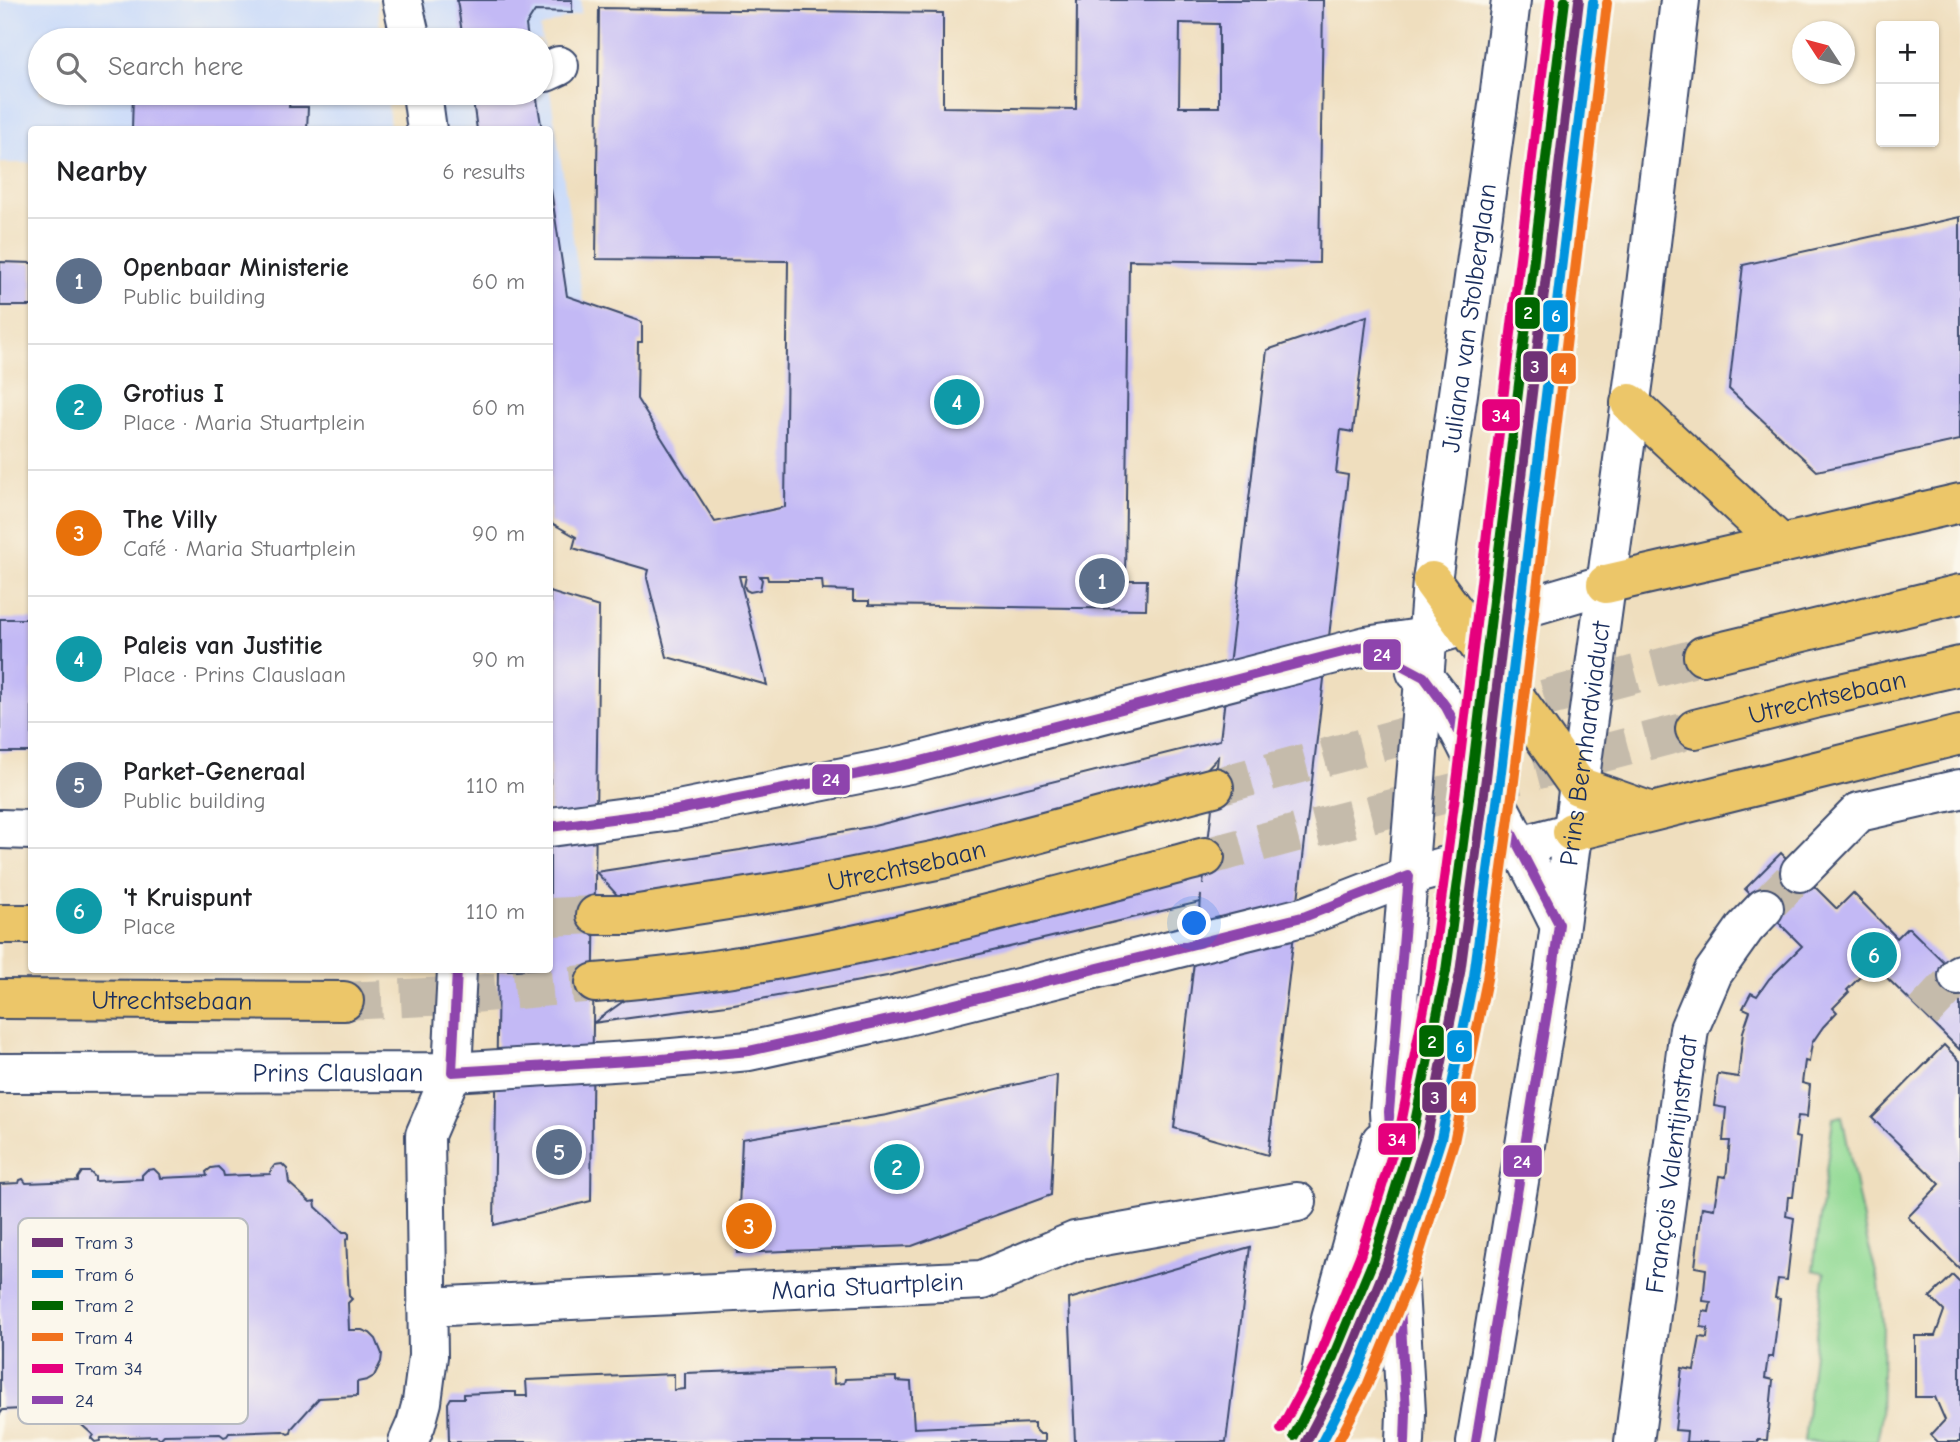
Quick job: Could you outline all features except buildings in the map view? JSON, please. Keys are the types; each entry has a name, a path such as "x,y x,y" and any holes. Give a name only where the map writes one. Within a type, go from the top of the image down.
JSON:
{"main road":[{"path":"1630,403 1781,544"},
{"path":"1606,584 1960,503"},
{"path":"1432,581 1578,786 1649,811"},
{"path":"1703,656 1960,594"},
{"name":"Utrechtsebaan","path":"1695,729 1960,666"},
{"path":"1572,832 1960,735"},
{"name":"Utrechtsebaan","path":"596,915 632,915 784,891 929,862 1214,787"},
{"path":"594,984 653,979 798,955 961,921 1205,857"},
{"path":"0,924 28,924"},
{"name":"Utrechtsebaan","path":"0,999 344,1001"}],"street":[{"path":"402,0 408,28"},
{"name":"Juliana van Stolberglaan","path":"1427,636 1432,581 1511,0"},
{"path":"553,827 673,810 908,764 1366,646 1427,636 1606,584 1643,314 1680,0"},
{"path":"424,105 426,126"},
{"name":"Prins Bernhardviaduct","path":"1476,1442 1550,994 1606,584"},
{"path":"1405,1442 1406,1412 1389,1112 1427,636"},
{"path":"1366,646 1424,677 1446,708 1559,924"},
{"path":"1800,872 1859,812 1960,789"},
{"path":"0,829 28,830"},
{"path":"1409,876 1572,832"},
{"name":"Prins Clauslaan","path":"0,1073 452,1072 749,1051 904,1017 1306,916 1409,876"},
{"name":"François Valentijnstraat","path":"1634,1442 1689,1028 1713,973 1745,928 1764,908"},
{"path":"408,1442 416,1423 428,1356 425,1135 452,1072 457,973"},
{"path":"1313,1442 1314,1413 1331,1318 1389,1112"},
{"name":"Maria Stuartplein","path":"427,1307 982,1280 1075,1241 1297,1202"}],"shaded area":[{"path":"0,0 377,0 380,28 28,28 28,105 388,105 390,126 28,126 28,163 0,163"},
{"path":"388,0 581,0 581,13 540,28 392,28"},
{"path":"402,105 552,105 596,384 553,389 553,126 406,126"}],"green space":[{"path":"1842,1116 1867,1240 1879,1283 1883,1325 1881,1420 1877,1442 1804,1442 1825,1273 1813,1270 1833,1118"}],"tunnel":[{"path":"1214,787 1703,656"},
{"path":"1205,857 1695,729"},
{"path":"1764,908 1800,872"},
{"path":"553,917 596,915"},
{"path":"1923,1013 1958,976"},
{"path":"344,1001 451,996 595,983"}],"tram line":[{"name":"34","path":"1281,1429 1316,1363 1360,1256 1400,1129 1432,968 1458,774 1551,0"},
{"name":"2","path":"1294,1436 1328,1369 1373,1261 1413,1132 1446,971 1565,0"},
{"name":"3","path":"1306,1442 1341,1375 1386,1266 1427,1136 1460,973 1486,778 1579,0"},
{"name":"6","path":"1322,1442 1354,1380 1399,1270 1441,1139 1474,976 1593,2"},
{"name":"4","path":"1338,1442 1367,1386 1413,1274 1454,1142 1487,979 1514,781 1607,3"}],"transit line":[{"name":"24","path":"553,827 673,811 909,764 1366,646 1424,677 1446,707 1559,924 1550,994 1476,1442"},
{"name":"24","path":"457,973 452,1072 749,1051 903,1017 1306,916 1409,876 1389,1112 1406,1412 1405,1442"}],"place":[{"name":"Paleis van Justitie","path":"957,402"},
{"name":"Openbaar Ministerie","path":"1102,581"},
{"name":"'t Kruispunt","path":"1874,955"},
{"name":"Parket-Generaal","path":"559,1152"},
{"name":"Grotius I","path":"897,1167"},
{"name":"The Villy","path":"749,1226"}]}
